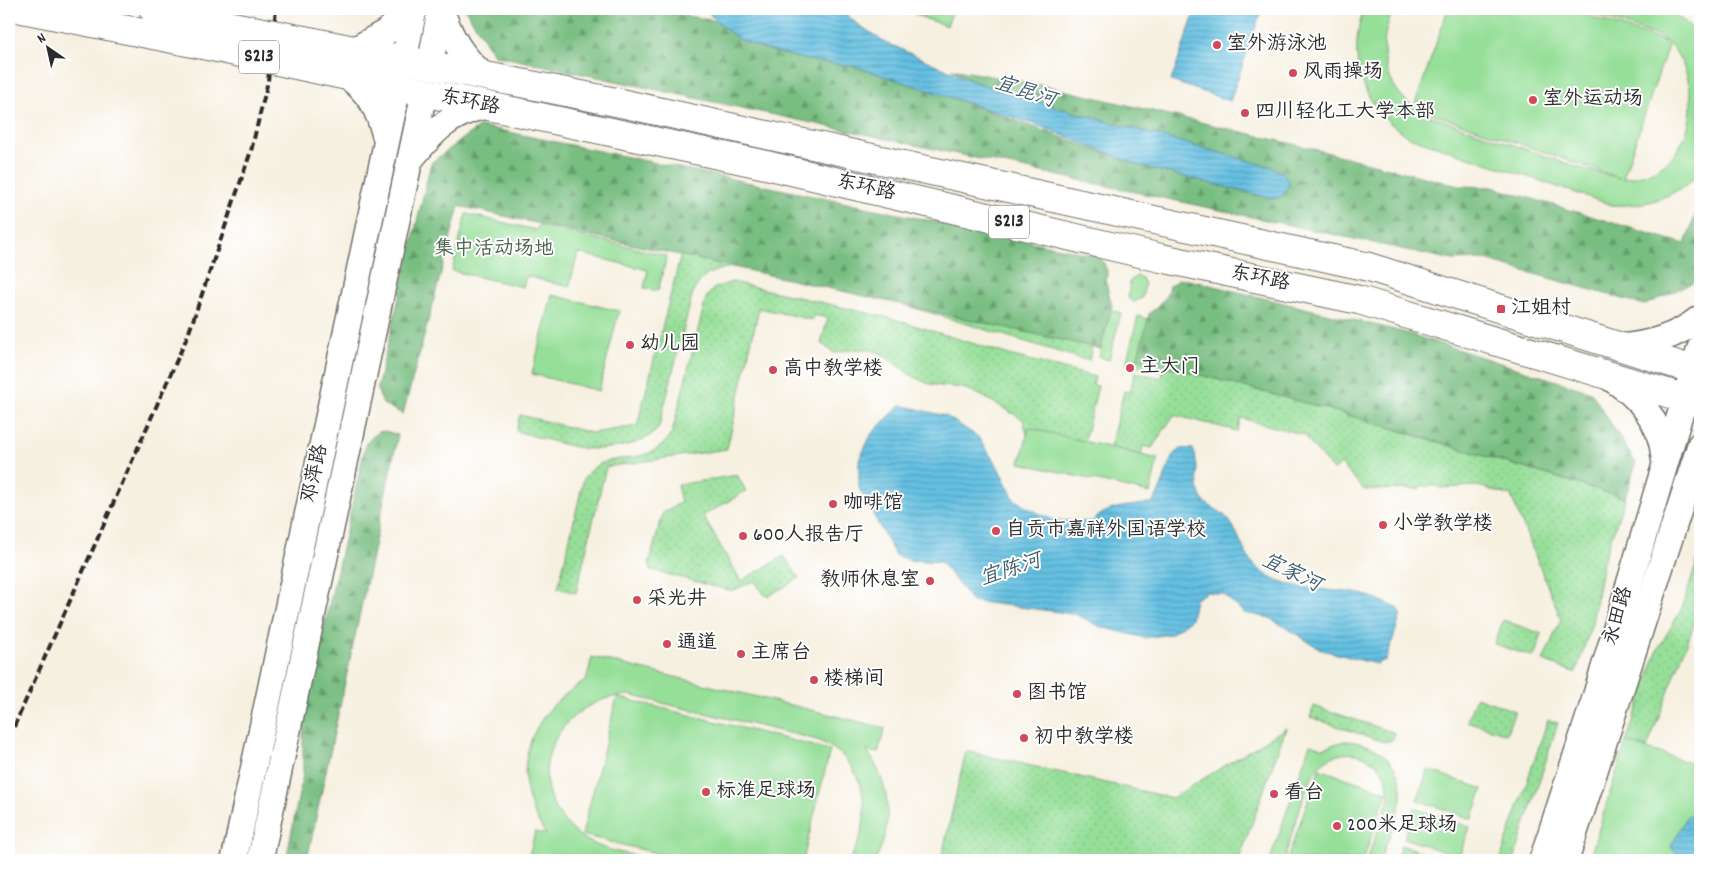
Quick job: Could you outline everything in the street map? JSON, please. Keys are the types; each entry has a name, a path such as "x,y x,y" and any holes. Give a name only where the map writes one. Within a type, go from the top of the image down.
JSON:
{"highway":[{"name":"东环路","path":"22,9 210,34 312,55 354,50 616,102 1369,267 1620,347 1698,363"},
{"name":"东环路","path":"152,9 210,34"},
{"name":"东环路","path":"312,55 348,77 766,165 1161,258 1359,300 1692,400"}],"main road":[{"path":"354,50 386,32 412,9"},
{"path":"412,9 417,63"},
{"path":"417,63 441,9"},
{"path":"441,9 453,42 467,60 485,77"},
{"path":"348,77 363,88 372,100 380,115 386,141"},
{"name":"邓萍路","path":"234,860 386,141 411,91"},
{"name":"邓萍路","path":"260,860 409,161 411,91"},
{"path":"409,161 428,138 450,120 465,111 485,106"},
{"path":"1620,347 1660,340 1680,332 1700,318"},
{"name":"永田路","path":"1542,860 1594,701 1664,464 1692,400 1698,363"},
{"path":"1605,374 1628,390 1645,408 1659,428 1664,464"},
{"name":"永田路","path":"1566,860 1694,478 1700,445"}],"green space":[{"path":"465,9 649,9 716,21 737,38 764,49 808,60 853,66 947,96 1141,166 1274,199 1271,167 1023,98 972,81 951,69 1042,85 1310,148 1459,186 1492,187 1685,244 1700,202 1700,273 1698,280 1645,305 1481,259 1453,260 494,55"},
{"path":"917,9 953,9 947,26 915,15"},
{"name":"室外运动场","path":"1364,9 1394,9 1385,35 1385,62 1395,87 1403,98 1414,107 1448,9 1568,9 1667,42 1658,36 1578,9 1662,9 1681,19 1700,35 1700,172 1681,188 1660,199 1636,204 1612,205 1409,137 1380,112 1369,97 1362,81 1358,64 1359,28","holes":["1669,43 1681,62 1689,83 1691,105 1688,127 1680,146 1666,162 1647,173 1623,178","1416,108 1620,178 1580,168 1428,115"]},
{"path":"480,126 1098,256 1103,261 1107,271 1106,283 1112,306 1102,349 459,206 403,414 383,404 377,389 431,163"},
{"path":"466,214 536,230 539,225 667,256 658,291 644,288 648,270 578,253 569,287 526,276 523,287 452,271"},
{"path":"681,254 736,266 707,275 693,292 659,427 638,442 609,448 592,449 565,445 516,431 520,415 592,433 637,426"},
{"path":"1137,276 1142,278 1145,284 1142,298 1134,302 1128,298 1130,281"},
{"path":"1185,279 1403,332 1591,392 1636,463 1625,498 1331,410 1137,358 1149,314 1166,297 1169,286 1178,280"},
{"path":"732,282 894,319 1013,356 1095,377 1093,385 1098,386 1084,442 1029,428 1027,435 1023,419 989,400 964,388 937,386 913,377 877,352 852,350 834,353 821,343 828,318 814,315 812,320 759,308 727,449 606,467 576,593 558,588 584,478 593,468 603,463 651,452 662,445 672,433 706,298 714,288"},
{"name":"集中活动场地","path":"552,295 619,311 599,391 532,374"},
{"path":"898,303 1092,346 1089,361"},
{"path":"1111,310 1121,313 1109,360 1099,357"},
{"path":"1138,316 1148,319 1135,366 1126,364"},
{"path":"1137,358 1331,410 1625,498 1603,562 1592,623 1576,673 1543,661 1561,619 1511,496 1478,486 1439,488 1439,486 1420,486 1419,489 1364,490 1341,464 1334,471 1306,439 1308,436 1241,418 1237,431 1174,415 1152,448 1143,446 1141,455 1110,447 1124,391 1130,392 1135,372 1162,378 1163,372 1135,366"},
{"path":"1029,428 1158,459 1150,493 1020,463"},
{"path":"385,431 398,435 307,860 286,860 303,774 303,720 366,443 378,432"},
{"path":"737,475 746,491 703,516 741,581 784,556 799,578 769,596 765,595 754,581 732,591 651,570 649,563 663,513 681,502 677,485"},
{"path":"1700,553 1700,609 1647,748 1626,742 1657,651 1682,608"},
{"path":"1503,620 1542,634 1534,657 1494,644"},
{"path":"592,657 885,728 878,753 867,751 881,777 887,804 885,833 875,860 849,860 858,843 863,826 862,790 856,774 846,760 832,748 814,739 629,695 603,700 581,710 564,726 552,745 547,767 548,789 557,811 574,831 583,838 613,851 657,860 544,860 529,856 535,832 546,834 534,812 527,791 525,769 529,748 536,728 549,710 565,694 586,681"},
{"name":"标准足球场","path":"617,697 830,750 803,860 685,860 582,835"},
{"path":"1476,697 1515,711 1506,734 1467,721"},
{"path":"1314,706 1395,733 1392,740 1384,742 1310,717"},
{"path":"1548,720 1558,723 1514,860 1500,860"},
{"path":"1286,728 1239,860 941,860 966,751 1172,798"},
{"path":"1344,741 1366,745 1376,750 1385,756 1398,774 1401,785 1400,805 1380,860 1367,860 1388,801 1386,780 1379,767 1368,758 1360,755 1344,754 1336,755 1329,759 1316,770 1303,800 1284,860 1270,860 1310,744 1323,748"},
{"path":"1626,742 1700,766 1700,860 1589,860"},
{"name":"200米足球场","path":"1319,769 1387,792 1363,860 1287,860"},
{"path":"1428,770 1483,789 1472,819 1417,800"},
{"path":"1414,808 1470,827 1459,857 1404,838"},
{"path":"1401,845 1446,860 1396,860"}],"water":[{"path":"705,9 840,9 856,23 885,42 972,81 1023,98 1271,167 1283,173 1290,184 1282,196 1274,199 1141,166 1039,126 853,66 808,60 764,49 737,38 716,21"},
{"name":"室外游泳池","path":"1196,9 1262,9 1230,101 1171,81"},
{"name":"宜陈河","path":"901,405 946,416 978,437 998,467 1014,499 1053,520 1092,522 1098,516 1112,509 1152,503 1174,454 1183,449 1193,449 1201,497 1207,504 1227,518 1251,561 1261,571 1285,583 1313,589 1361,594 1398,608 1401,613 1400,618 1386,660 1376,664 1322,650 1270,618 1244,613 1223,594 1207,592 1195,599 1191,619 1171,634 1145,638 1101,627 1075,614 972,601 941,562 909,560 895,555 859,488 859,460 872,433"},
{"path":"1700,810 1700,860 1681,860 1671,847 1686,817"}],"railway":[{"path":"9,738 188,335 251,151 268,81 276,9"}],"place":[{"name":"室外游泳池","path":"1217,45"},
{"name":"风雨操场","path":"1293,73"},
{"name":"室外运动场","path":"1533,100"},
{"name":"四川轻化工大学本部","path":"1245,113"},
{"name":"江姐村","path":"1501,309"},
{"name":"幼儿园","path":"630,345"},
{"name":"主大门","path":"1130,368"},
{"name":"高中教学楼","path":"773,370"},
{"name":"咖啡馆","path":"833,504"},
{"name":"小学教学楼","path":"1383,525"},
{"name":"自贡市嘉祥外国语学校","path":"996,531"},
{"name":"600人报告厅","path":"743,536"},
{"name":"教师休息室","path":"930,581"},
{"name":"采光井","path":"637,600"},
{"name":"通道","path":"667,644"},
{"name":"主席台","path":"741,654"},
{"name":"楼梯间","path":"814,680"},
{"name":"图书馆","path":"1017,694"},
{"name":"初中教学楼","path":"1024,738"},
{"name":"标准足球场","path":"706,792"},
{"name":"看台","path":"1274,794"},
{"name":"200米足球场","path":"1337,826"}],"water label":[{"name":"宜昆河","path":"1025,93"},
{"name":"宜家河","path":"1291,574"}]}
